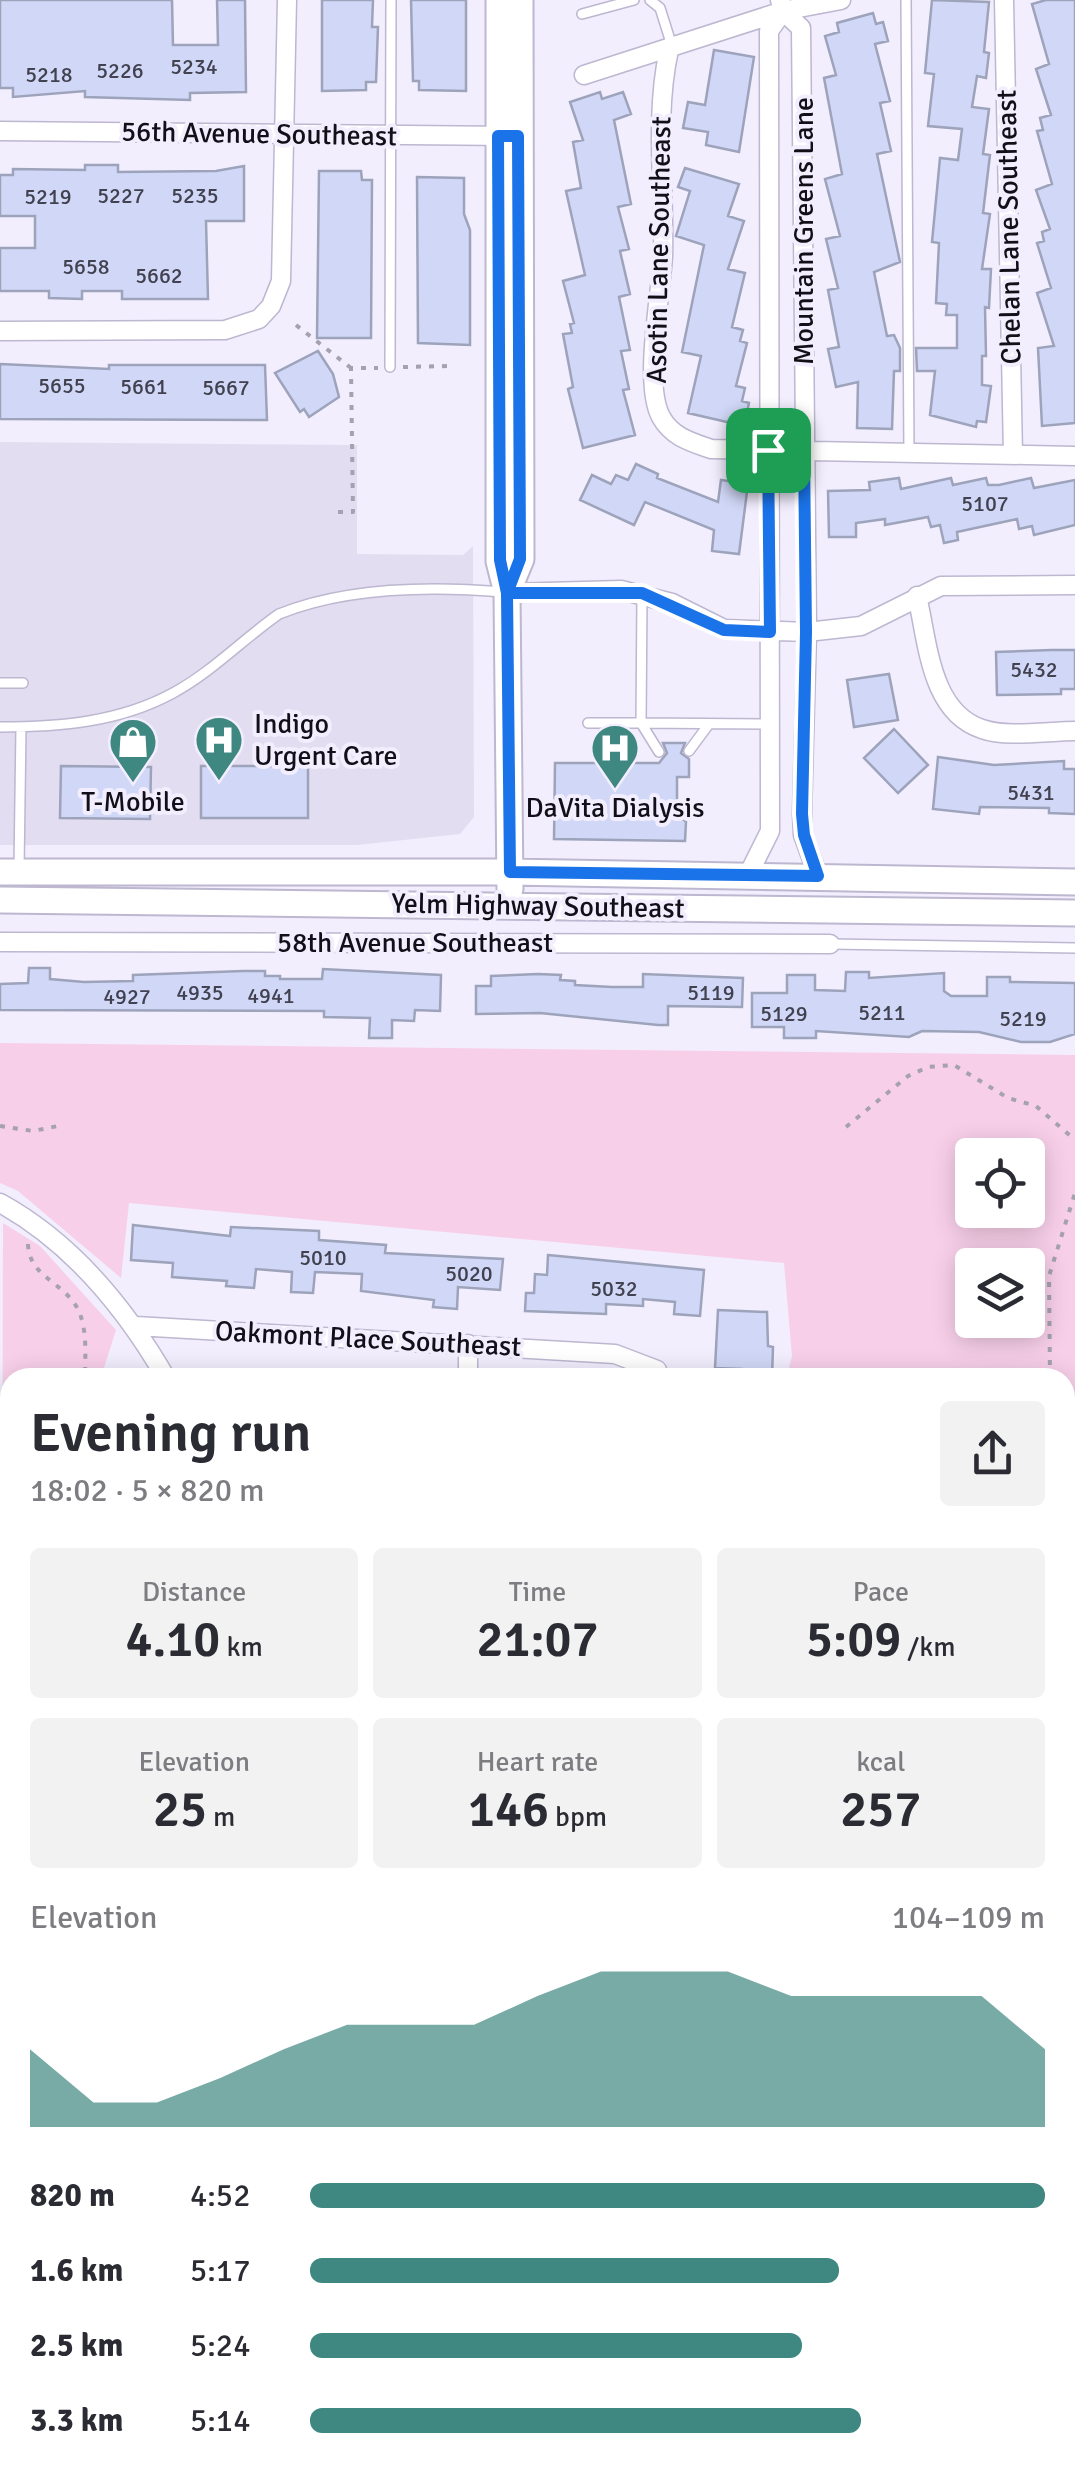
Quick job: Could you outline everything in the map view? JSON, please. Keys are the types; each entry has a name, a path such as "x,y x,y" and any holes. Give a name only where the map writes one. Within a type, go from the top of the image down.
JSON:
{"main road":[{"path":"500,0 508,136"},
{"path":"510,904 507,593 500,560 508,136 520,0"},
{"name":"Yelm Highway Southeast","path":"9,872 510,872 1075,882"},
{"name":"Yelm Highway Southeast","path":"0,900 1075,912"}],"street":[{"path":"0,331 225,330 251,324 271,306 283,268 287,0"},
{"path":"584,75 671,49 782,6 841,0"},
{"name":"Chelan Lane Southeast","path":"1004,0 1013,455"},
{"name":"Mountain Greens Lane","path":"748,875 770,831 769,32 782,6 801,28 806,214 802,814 804,835 818,876"},
{"name":"Asotin Lane Southeast","path":"671,49 662,84 663,256 654,376 660,415 680,438 711,449 1075,456"},
{"name":"56th Avenue Southeast","path":"0,132 508,136"},
{"path":"507,593 642,593 724,630 806,632 861,626 941,586 967,582 1075,585"},
{"path":"917,596 943,701 960,718 984,731 1075,731"},
{"name":"58th Avenue Southeast","path":"0,942 830,944"},
{"path":"0,1203 24,1216 119,1303 160,1368"},
{"name":"Oakmont Place Southeast","path":"136,1326 615,1354 652,1368"},
{"path":"468,1344 468,1368"}],"lane":[{"path":"390,367 391,0"},
{"path":"582,14 634,0"},
{"path":"650,0 660,8 671,49"},
{"path":"906,0 909,453"},
{"path":"0,727 57,726 133,711 174,693 279,614 298,606 409,592 507,593"},
{"path":"642,593 640,723 660,752"},
{"path":"0,683 22,683"},
{"path":"588,723 770,724"},
{"path":"689,751 709,724"},
{"path":"9,872 21,727"},
{"path":"830,944 1075,948"}],"path":[{"path":"296,325 351,368 448,366"},
{"path":"338,512 353,512 351,368"},
{"path":"846,1126 908,1076 928,1067 954,1065 1008,1098 1036,1106 1075,1140"},
{"path":"0,1126 32,1130 64,1124"},
{"path":"1050,1368 1049,1276 1075,1193"},
{"path":"24,1216 34,1268 72,1299 79,1314 86,1338 85,1368"}],"shaded area":[{"path":"0,442 357,445 357,554 463,555 473,546 474,817 460,834 357,845 0,845"},
{"path":"0,1043 1075,1055 1075,1368 789,1368 792,1356 784,1263 129,1203 121,1278 18,1191 0,1183"},
{"path":"3,1223 40,1246 116,1330 104,1368 3,1368"}],"building":[{"path":"0,0 172,0 173,45 218,45 217,0 245,0 246,92 190,93 190,100 85,97 85,91 13,97 13,88 0,88"},
{"path":"322,0 373,0 372,27 378,27 376,82 366,82 366,90 322,91"},
{"path":"411,0 466,0 466,91 419,90 419,81 413,81"},
{"path":"932,0 989,2 984,52 989,53 986,78 977,76 972,107 989,109 983,154 990,155 983,213 990,214 982,269 991,269 989,308 985,307 982,385 991,386 986,422 977,421 976,427 930,415 935,371 917,371 916,348 957,348 957,315 946,315 947,304 936,303 939,243 932,242 940,158 958,160 962,129 928,126 934,74 925,73"},
{"path":"1075,0 1075,423 1042,426 1038,348 1054,346 1037,293 1051,288 1037,243 1044,241 1042,232 1050,229 1036,190 1052,184 1037,131 1043,130 1040,118 1051,115 1036,69 1049,64 1032,4"},
{"path":"873,13 876,24 883,22 888,41 875,44 890,101 880,103 891,151 877,154 900,262 874,272 887,336 894,335 900,348 900,371 894,371 892,429 857,428 858,382 836,387 828,349 839,347 828,290 838,288 826,239 840,236 825,179 842,174 824,78 836,75 825,36 839,32 837,23"},
{"path":"714,50 754,57 739,152 706,145 708,132 683,128 688,102 705,105"},
{"path":"600,92 602,99 623,92 631,114 614,120 631,204 618,207 629,249 620,251 630,294 619,297 630,350 621,351 629,389 623,390 635,435 583,448 568,389 573,387 563,334 572,333 570,324 574,323 563,281 585,275 566,191 581,188 573,142 583,140 570,102"},
{"path":"85,165 118,165 118,172 216,171 244,166 244,221 206,221 208,299 122,299 122,291 82,291 82,299 49,298 49,291 0,291 0,248 35,248 35,216 0,216 0,175 13,175 13,169 85,170"},
{"path":"685,168 739,184 728,216 744,221 728,269 745,273 732,327 743,330 740,341 747,343 736,386 745,388 742,401 749,403 744,426 688,413 701,356 682,352 704,245 676,236 690,191 678,187"},
{"path":"319,171 361,171 362,180 372,180 371,338 317,338"},
{"path":"417,177 464,178 464,214 470,230 470,345 418,343"},
{"path":"318,351 333,374 339,397 309,417 304,409 300,412 275,373"},
{"path":"0,364 109,369 109,365 265,365 267,420 0,419"},
{"path":"636,464 658,474 657,478 718,502 721,480 748,484 739,554 712,551 714,530 645,502 634,525 580,500 592,475 611,484 616,475 628,480"},
{"path":"899,478 901,489 951,478 953,485 986,478 988,485 999,485 1031,478 1034,488 1075,480 1075,525 1034,535 1032,526 1019,529 1017,519 957,532 958,540 944,543 940,525 931,527 928,517 885,525 885,519 856,523 856,537 829,537 828,491 870,490 869,482"},
{"path":"1075,650 1075,689 1061,689 1061,694 997,695 996,652"},
{"path":"889,674 898,720 854,727 847,680"},
{"path":"894,729 928,765 898,793 864,758"},
{"name":"DaVita Dialysis","path":"663,743 685,743 681,753 689,759 689,777 677,777 677,813 686,822 685,841 554,839 555,763 659,763 667,753"},
{"path":"938,757 994,765 1064,761 1064,769 1075,769 1075,814 1049,813 1049,808 980,807 979,814 933,809"},
{"path":"61,766 151,767 150,819 60,818"},
{"path":"201,766 308,766 308,818 201,818"},
{"path":"29,968 50,968 50,979 84,982 133,981 133,975 243,971 265,971 265,976 280,979 322,979 323,969 441,975 440,1011 415,1010 414,1021 392,1020 392,1038 369,1038 370,1018 324,1017 324,1011 0,1010 0,984 28,983"},
{"path":"846,972 869,972 869,978 944,973 944,991 951,996 987,996 987,977 1010,977 1010,982 1075,983 1075,1034 1050,1042 1021,1042 979,1032 922,1031 909,1037 816,1031 816,1038 784,1038 784,1027 752,1027 752,993 787,993 787,975 815,975 815,990 845,991"},
{"path":"643,974 743,978 742,1007 668,1006 668,1025 540,1013 476,1014 476,986 491,986 491,976 561,975 560,980 575,981 575,985 612,987 643,987"},
{"path":"133,1225 230,1236 231,1227 319,1231 319,1240 386,1245 385,1253 503,1259 500,1290 458,1287 457,1309 433,1307 434,1300 361,1291 362,1274 315,1272 313,1293 291,1292 292,1272 256,1269 254,1288 226,1286 227,1281 172,1277 173,1263 131,1260"},
{"path":"548,1255 704,1270 700,1316 674,1314 675,1302 643,1299 643,1306 606,1304 606,1314 525,1311 526,1293 534,1293 535,1274 547,1275"},
{"path":"718,1310 767,1312 772,1368 715,1368"}],"place":[{"name":"Indigo Urgent Care","path":"219,782"},
{"name":"T-Mobile","path":"133,784"},
{"name":"DaVita Dialysis","path":"615,790"}],"route":[{"path":"768,450 770,632 724,630 672,603 622,590 507,593 500,560 498,136 518,136 520,559 507,593 510,872 818,876 804,835 802,814 804,451 768,450"}]}
